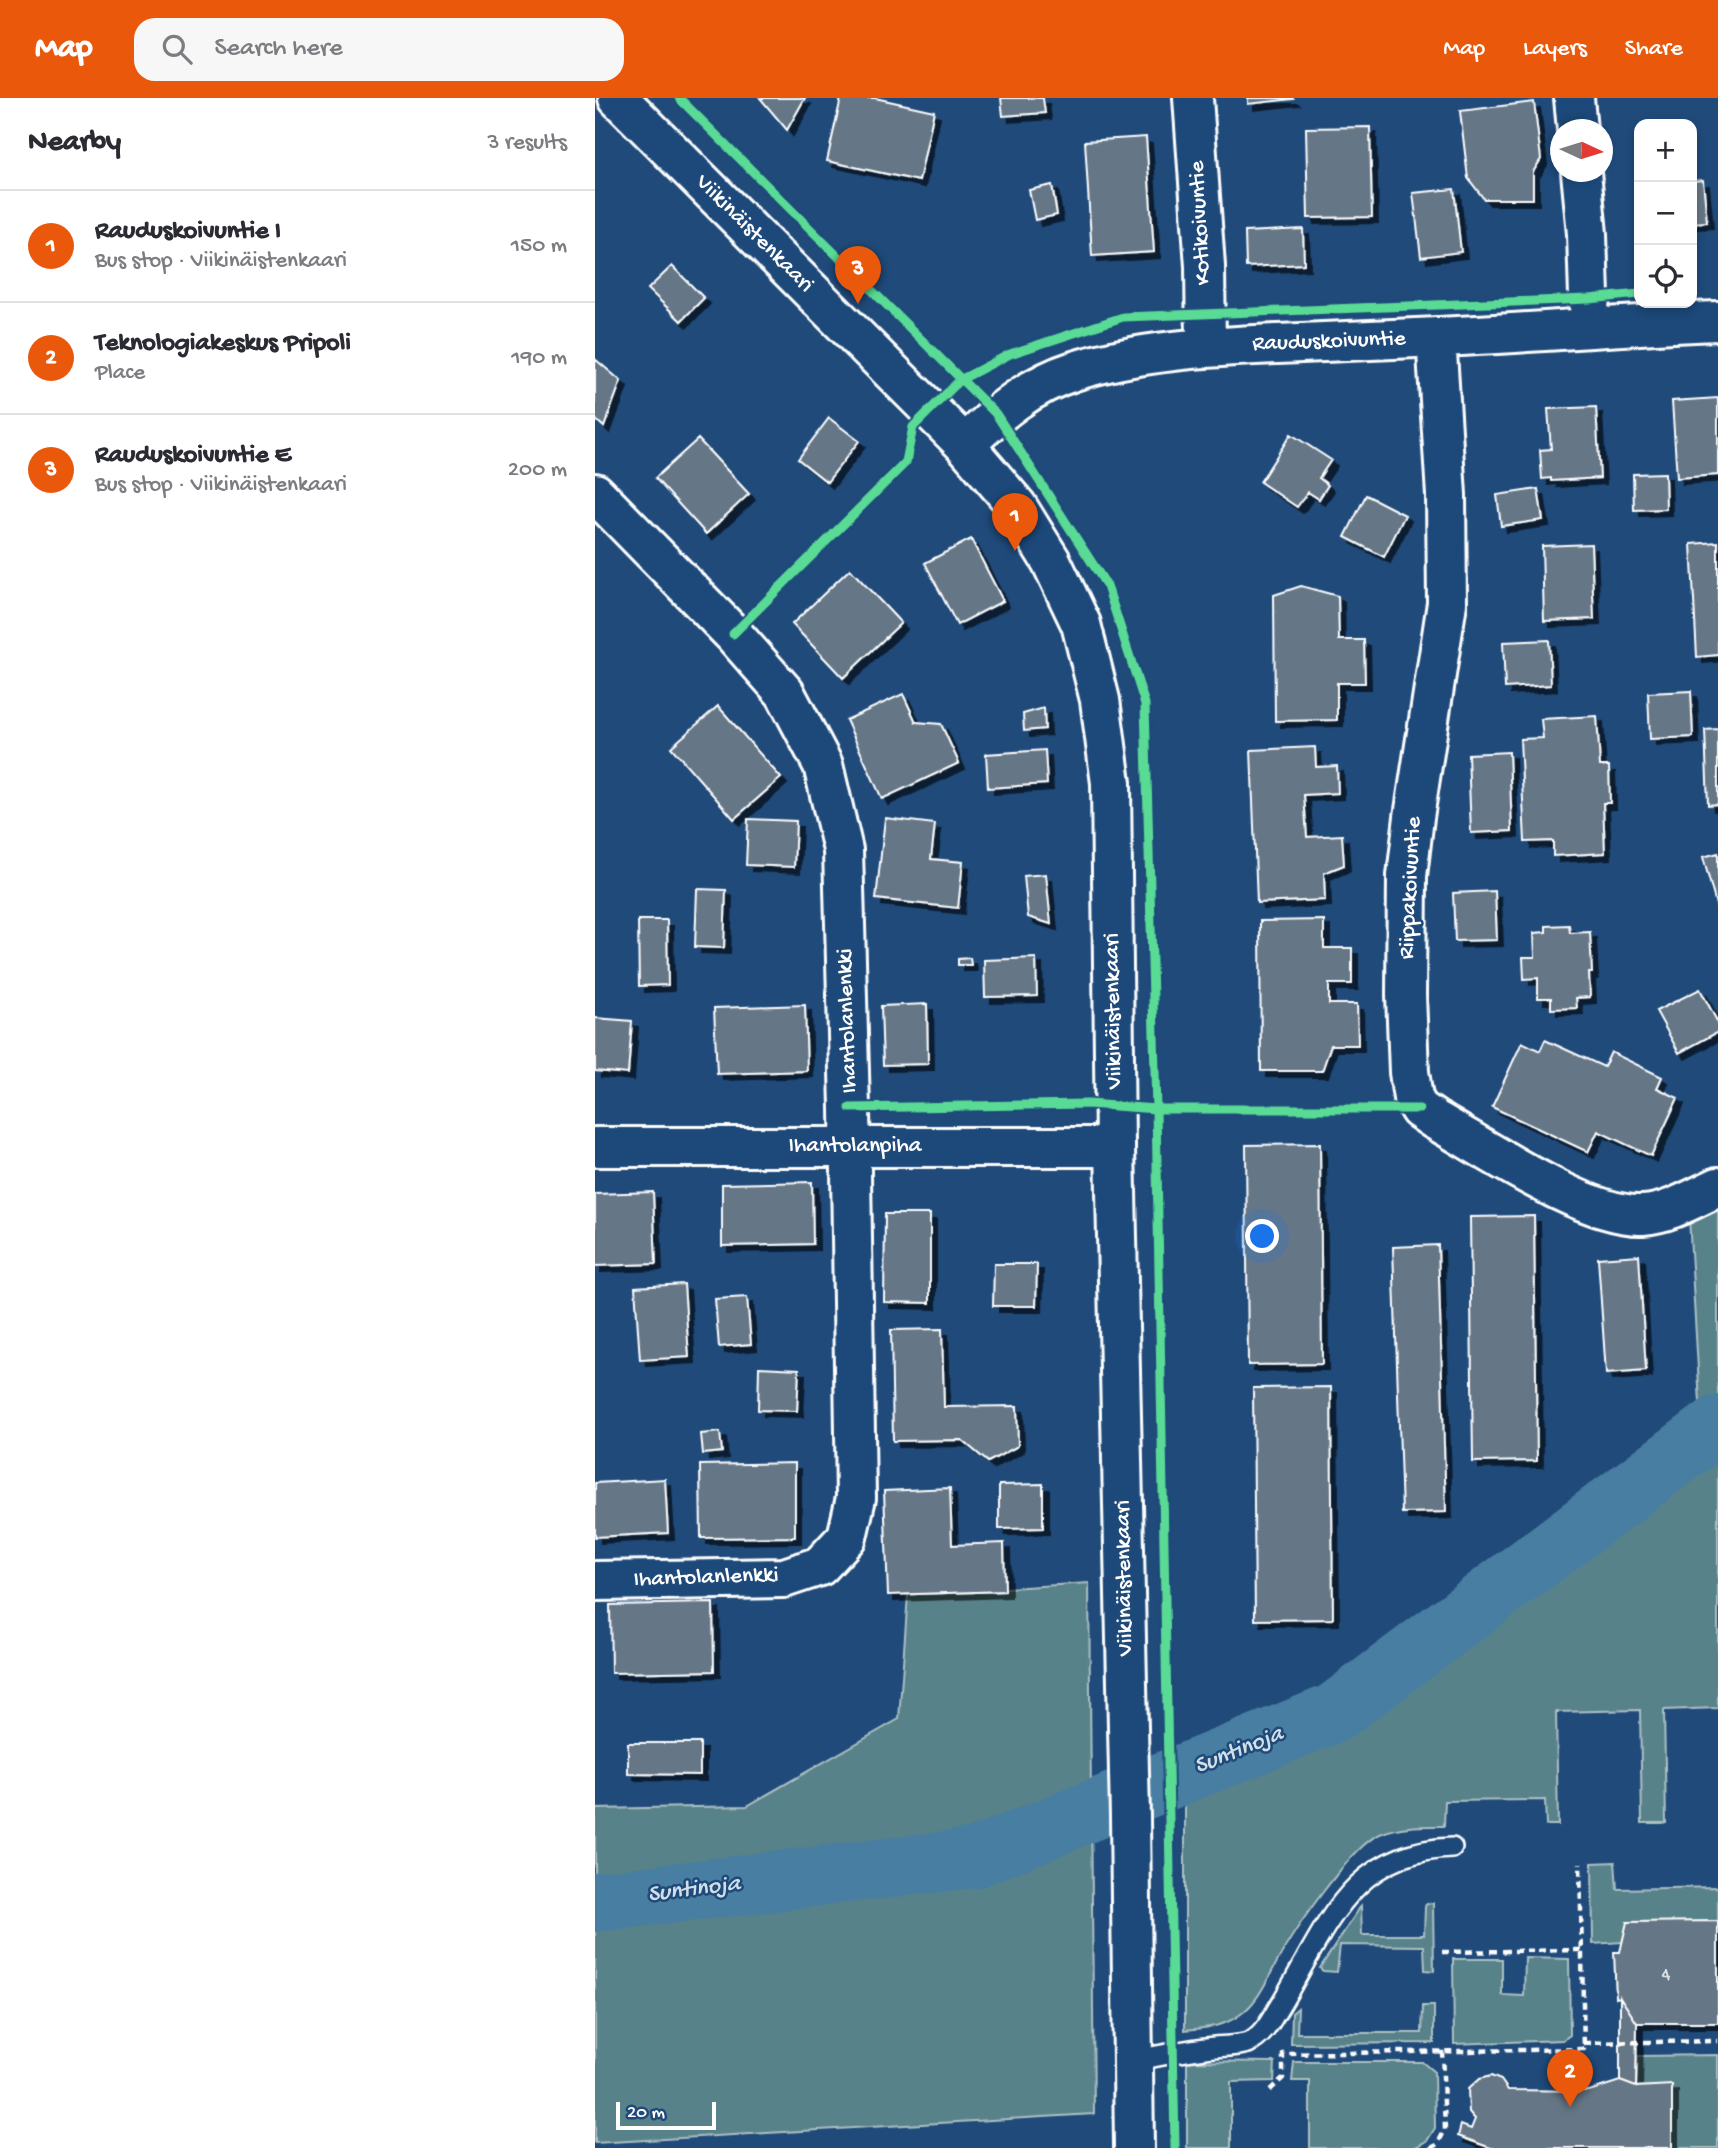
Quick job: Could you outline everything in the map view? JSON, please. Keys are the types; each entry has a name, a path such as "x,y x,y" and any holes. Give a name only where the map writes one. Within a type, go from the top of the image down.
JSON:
{"street":[{"name":"Viikinäistenkaari","path":"618,98 965,444 1017,506 1051,561 1081,624 1100,700 1111,783 1115,1147 1130,1817 1134,2148"},
{"name":"Kotikoivuntie","path":"1193,98 1205,266 1206,347"},
{"path":"1574,98 1576,119"},
{"path":"1582,182 1587,234 1590,327"},
{"name":"Rauduskoivuntie","path":"965,444 996,414 1029,391 1072,372 1121,359 1206,347 1718,321"},
{"name":"Riippakoivuntie","path":"1436,337 1448,577 1447,604 1407,876 1406,995 1409,1072 1413,1098 1419,1109 1435,1120 1553,1188 1623,1214 1644,1215 1671,1210 1718,1187"},
{"name":"Ihantolanlenkki","path":"595,494 733,634 785,693 823,765 843,850 856,1498 846,1537 820,1566 784,1578 595,1581"},
{"name":"Ihantolanpiha","path":"595,1147 1115,1147"}],"lane":[{"path":"1132,2061 1173,2052 1248,2043 1265,2029 1317,1937 1355,1885 1392,1859 1433,1848 1452,1848"}],"path":[{"path":"1270,2090 1283,2078 1283,2054 1584,2049 1580,1863"},
{"path":"1442,1952 1583,1950"},
{"path":"1584,2043 1718,2041"},
{"path":"1431,2148 1437,2145 1445,2130 1442,2050"}],"green space":[{"path":"1718,1187 1718,1425 1702,1437 1688,1201"},
{"path":"1718,1457 1718,1708 1664,1710 1666,1823 1642,1823 1640,1710 1556,1712 1558,1825 1546,1825 1545,1800 1445,1801 1444,1826 1404,1828 1380,1834 1354,1855 1324,1891 1247,2009 1221,2024 1185,2030 1185,1803 1251,1774 1347,1726"},
{"path":"1089,1583 1094,2114 595,2143 595,1809 747,1806 899,1719 908,1594"},
{"path":"1615,1862 1617,1889 1718,1887 1718,1921 1623,1942 1593,1944 1592,1863"},
{"path":"1433,1903 1434,1971 1425,1970 1424,1946 1340,1945 1337,1972 1323,1971 1320,1968 1361,1906 1362,1935 1424,1935 1425,1907 1426,1904"},
{"path":"1525,1958 1569,1959 1570,2035 1563,2040 1454,2044 1453,1959 1502,1959 1502,1995 1524,1996"},
{"path":"1423,2006 1434,2006 1434,2043 1291,2044 1292,2013 1298,2008 1297,2033 1422,2033"},
{"path":"1718,2055 1718,2148 1672,2148 1672,2086 1636,2087 1638,2056"},
{"path":"1187,2061 1275,2062 1274,2081 1231,2082 1231,2148 1187,2148"},
{"path":"1294,2062 1422,2062 1434,2072 1435,2128 1427,2141 1414,2148 1310,2148 1310,2081 1292,2081"}],"building":[{"path":"760,98 805,98 787,130"},
{"path":"841,98 875,98 934,111 919,181 827,161"},
{"path":"1001,98 1043,98 1045,113 1003,116"},
{"path":"1248,98 1292,98 1293,99 1248,104"},
{"path":"1534,102 1541,159 1533,172 1533,199 1484,199 1468,178 1460,111"},
{"path":"1370,127 1372,217 1308,218 1306,128"},
{"path":"1146,137 1154,252 1092,256 1085,141"},
{"path":"1703,180 1707,222 1697,223 1697,181"},
{"path":"1052,185 1057,215 1035,220 1029,190"},
{"path":"1454,189 1461,252 1421,257 1413,193"},
{"path":"1303,229 1304,264 1246,267 1245,232"},
{"path":"672,266 704,298 681,321 648,289"},
{"path":"595,359 621,381 604,427 595,419"},
{"path":"1718,398 1718,475 1677,478 1672,401"},
{"path":"1596,407 1600,478 1551,481 1551,478 1542,479 1540,450 1551,449 1548,409"},
{"path":"829,418 859,441 827,482 798,459"},
{"path":"1291,434 1331,460 1319,478 1328,485 1319,499 1308,492 1297,507 1260,482"},
{"path":"698,439 749,494 706,534 655,478"},
{"path":"1665,473 1666,509 1634,510 1633,474"},
{"path":"1538,489 1543,520 1501,526 1497,495"},
{"path":"1366,495 1405,515 1384,557 1345,537"},
{"path":"971,539 1003,601 957,625 925,563"},
{"path":"1718,542 1718,655 1697,657 1691,544"},
{"path":"1591,544 1594,619 1544,621 1542,546"},
{"path":"850,569 901,623 843,678 792,624"},
{"path":"1301,586 1338,596 1339,640 1364,640 1365,683 1337,683 1337,720 1275,721 1274,595"},
{"path":"1549,640 1551,685 1505,688 1503,642"},
{"path":"1691,691 1693,737 1650,739 1648,693"},
{"path":"903,694 916,722 941,724 959,763 882,799 846,720"},
{"path":"718,706 781,778 734,819 671,747"},
{"path":"1044,708 1045,729 1024,731 1023,714"},
{"path":"1597,716 1600,766 1609,766 1610,803 1603,803 1605,853 1553,856 1553,841 1525,842 1520,739 1543,738 1541,719"},
{"path":"1718,729 1718,804 1708,805 1705,730"},
{"path":"1315,747 1316,767 1337,766 1338,793 1304,795 1307,837 1342,835 1344,865 1324,873 1325,900 1257,903 1251,750"},
{"path":"1045,750 1047,784 988,788 986,754"},
{"path":"1509,752 1512,831 1471,833 1468,754"},
{"path":"885,818 935,824 931,859 963,862 958,908 876,899"},
{"path":"748,819 796,821 794,867 746,865"},
{"path":"1718,853 1718,912 1703,857"},
{"path":"1046,874 1051,924 1028,917 1024,876"},
{"path":"697,889 726,890 724,948 695,947"},
{"path":"1495,891 1497,940 1455,941 1453,893"},
{"path":"638,920 667,920 668,985 639,986"},
{"path":"1324,920 1324,948 1352,948 1352,984 1329,984 1329,1004 1357,1004 1358,1045 1331,1045 1322,1071 1261,1071 1260,921"},
{"path":"1569,925 1570,933 1590,932 1590,997 1576,998 1577,1008 1551,1009 1551,998 1538,998 1538,978 1524,979 1523,957 1535,957 1534,933 1546,932 1546,926"},
{"path":"970,958 971,965 958,965 958,959"},
{"path":"1036,958 1037,996 985,997 984,960"},
{"path":"1700,989 1718,1023 1718,1032 1679,1053 1656,1011"},
{"path":"927,1004 928,1064 883,1065 881,1006"},
{"path":"805,1005 807,1071 717,1074 714,1008"},
{"path":"595,1018 632,1021 628,1074 595,1071"},
{"path":"1545,1040 1604,1067 1611,1052 1662,1077 1657,1088 1678,1098 1651,1156 1598,1131 1588,1152 1492,1107 1522,1042 1540,1051"},
{"path":"1320,1144 1322,1364 1248,1365 1246,1145"},
{"path":"812,1182 813,1244 722,1246 722,1184"},
{"path":"653,1192 656,1264 595,1266 595,1194"},
{"path":"885,1214 930,1214 930,1303 884,1302"},
{"path":"1534,1216 1537,1461 1473,1462 1470,1217"},
{"path":"1438,1245 1446,1512 1402,1513 1393,1247"},
{"path":"1639,1255 1646,1371 1606,1374 1598,1258"},
{"path":"994,1264 1037,1264 1036,1306 993,1306"},
{"path":"684,1284 689,1357 640,1360 635,1287"},
{"path":"747,1297 751,1344 719,1347 715,1299"},
{"path":"942,1329 944,1407 1017,1406 1018,1446 988,1462 962,1440 893,1441 891,1330"},
{"path":"759,1367 799,1369 797,1411 758,1410"},
{"path":"1331,1387 1333,1619 1255,1620 1253,1388"},
{"path":"720,1432 722,1452 703,1454 701,1434"},
{"path":"795,1463 795,1537 701,1538 700,1465"},
{"path":"665,1479 668,1533 595,1537 595,1483"},
{"path":"1043,1484 1043,1528 999,1529 999,1485"},
{"path":"950,1488 952,1545 1004,1543 1005,1591 888,1595 884,1491"},
{"path":"713,1603 714,1671 611,1673 610,1605"},
{"path":"628,1743 700,1743 700,1775 628,1774"},
{"path":"1718,1921 1718,2023 1637,2023 1620,1997 1616,1998 1614,1952 1620,1952 1627,1922"},
{"path":"1620,1997 1637,2023 1636,2087 1620,2081"},
{"path":"1491,2076 1501,2080 1508,2090 1589,2091 1620,2081 1636,2087 1672,2085 1672,2148 1491,2148 1458,2136 1461,2125 1471,2129 1475,2119 1469,2112 1468,2089 1479,2079"}],"waterway":[{"name":"Suntinoja","path":"595,1902 974,1858 1334,1713 1718,1425"}],"cycle path":[{"path":"679,98 996,414 1107,586 1145,704 1156,1109 1175,2148"},
{"path":"733,634 906,462 913,427 960,380 1010,354 1123,317 1589,299 1634,294"},
{"path":"850,1108 1088,1104 1156,1109 1419,1109"}],"place":[{"name":"Rauduskoivuntie E","path":"858,304"},
{"name":"Rauduskoivuntie I","path":"1015,551"},
{"name":"Teknologiakeskus Pripoli","path":"1570,2107"}]}
